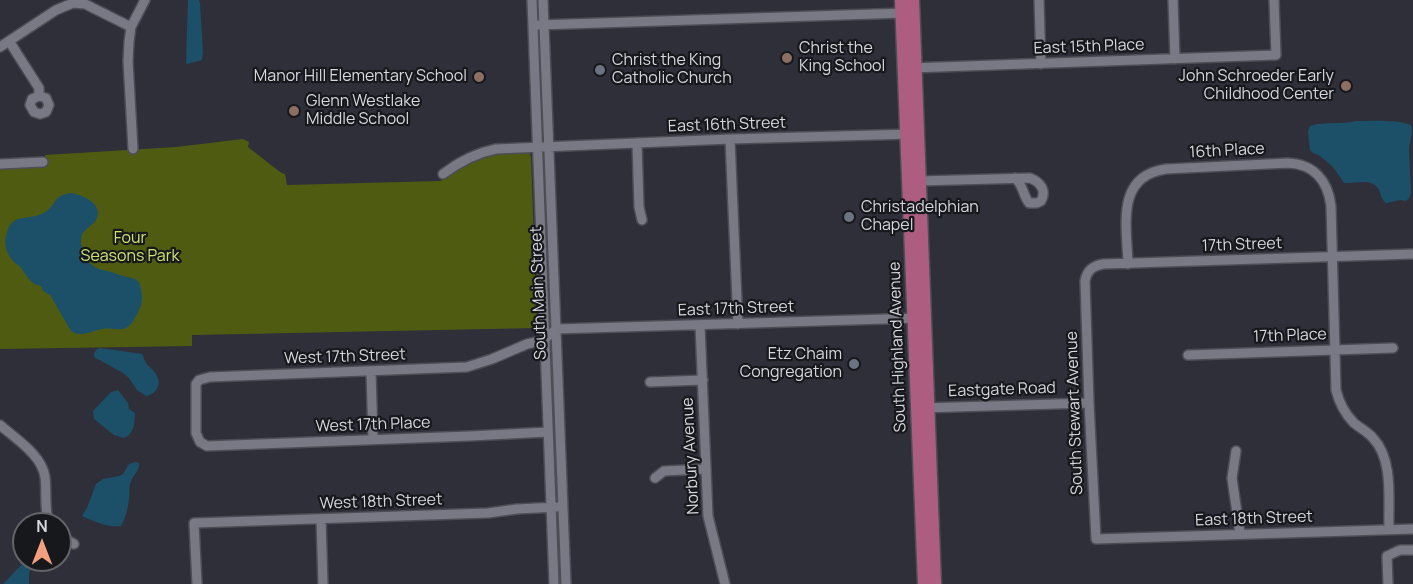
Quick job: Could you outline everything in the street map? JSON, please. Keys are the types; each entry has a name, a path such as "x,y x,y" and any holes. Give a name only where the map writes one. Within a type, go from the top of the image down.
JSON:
{"main road":[{"name":"South Highland Avenue","path":"907,6 923,408 935,584"},
{"name":"South Highland Avenue","path":"923,408 924,584"}],"street":[{"path":"133,149 128,61 131,27 146,0"},
{"name":"South Main Street","path":"532,0 537,147 563,507 566,584"},
{"name":"South Main Street","path":"543,0 549,147 548,432 554,584"},
{"path":"1039,0 1041,64"},
{"path":"1173,0 1175,59"},
{"name":"East 15th Place","path":"910,68 1276,55 1274,0"},
{"path":"0,47 56,10 73,3 85,4 131,27"},
{"path":"533,26 907,6"},
{"path":"9,41 39,88 39,96"},
{"name":"East 16th Street","path":"443,174 462,161 482,152 496,149 912,134"},
{"path":"730,139 738,324"},
{"path":"637,143 639,207 642,220"},
{"path":"0,164 43,162"},
{"name":"16th Place","path":"1128,264 1127,203 1131,191 1142,178 1155,171 1288,163 1306,167 1319,176 1327,186 1331,206 1336,390 1341,406 1353,422 1373,437 1386,462 1389,529"},
{"path":"914,182 1015,178"},
{"name":"17th Street","path":"1085,285 1088,273 1095,266 1103,264 1413,254"},
{"name":"South Stewart Avenue","path":"1085,285 1096,539"},
{"name":"East 17th Street","path":"550,334 700,325 919,318"},
{"name":"Norbury Avenue","path":"700,325 708,516 725,584"},
{"name":"West 17th Street","path":"200,442 196,433 195,389 199,380 210,377 467,367 492,359 550,334"},
{"name":"17th Place","path":"1188,355 1393,348"},
{"path":"371,371 373,439"},
{"path":"650,382 703,380"},
{"name":"Eastgate Road","path":"923,408 1089,403"},
{"path":"0,425 39,460 45,477 47,512"},
{"name":"West 17th Place","path":"200,442 207,446 548,432"},
{"path":"1236,451 1232,478 1240,534"},
{"path":"655,478 664,471 706,469"},
{"name":"West 18th Street","path":"197,584 194,523 488,513 512,509 563,507"},
{"path":"321,519 323,584"},
{"name":"East 18th Street","path":"1096,539 1413,529"},
{"path":"1388,584 1387,556 1400,550 1413,550"}],"green space":[{"name":"Four Seasons Park","path":"243,139 249,142 248,147 285,174 287,185 441,181 457,168 484,154 529,152 537,328 192,335 192,346 0,349 0,167 46,165 45,155 176,147"}],"water":[{"path":"188,0 199,0 200,3 203,53 202,60 187,64 186,62"},
{"path":"1356,121 1391,121 1411,125 1409,149 1411,191 1406,201 1386,203 1376,186 1368,182 1344,183 1333,167 1310,150 1308,131 1310,126"},
{"path":"70,193 85,197 97,208 97,218 83,233 81,239 84,253 92,265 139,282 142,292 141,305 133,321 126,328 105,329 82,334 71,331 50,295 29,279 7,252 6,236 12,223 18,219 42,214 57,198"},
{"path":"100,348 142,354 158,378 156,391 146,396 137,390 123,373 94,357 95,351"},
{"path":"118,390 128,403 129,409 135,413 132,431 124,438 114,435 94,419 93,411 111,392"},
{"path":"139,463 139,466 130,484 127,509 121,526 106,525 82,516 96,484 103,479 123,474 129,464"},
{"path":"14,572 29,572 29,584 3,584"}],"place":[{"name":"Christ the King School","path":"787,58"},
{"name":"Christ the King Catholic Church","path":"600,70"},
{"name":"Manor Hill Elementary School","path":"479,77"},
{"name":"John Schroeder Early Childhood Center","path":"1346,86"},
{"name":"Glenn Westlake Middle School","path":"294,111"},
{"name":"Christadelphian Chapel","path":"849,217"},
{"name":"Etz Chaim Congregation","path":"854,364"}]}
